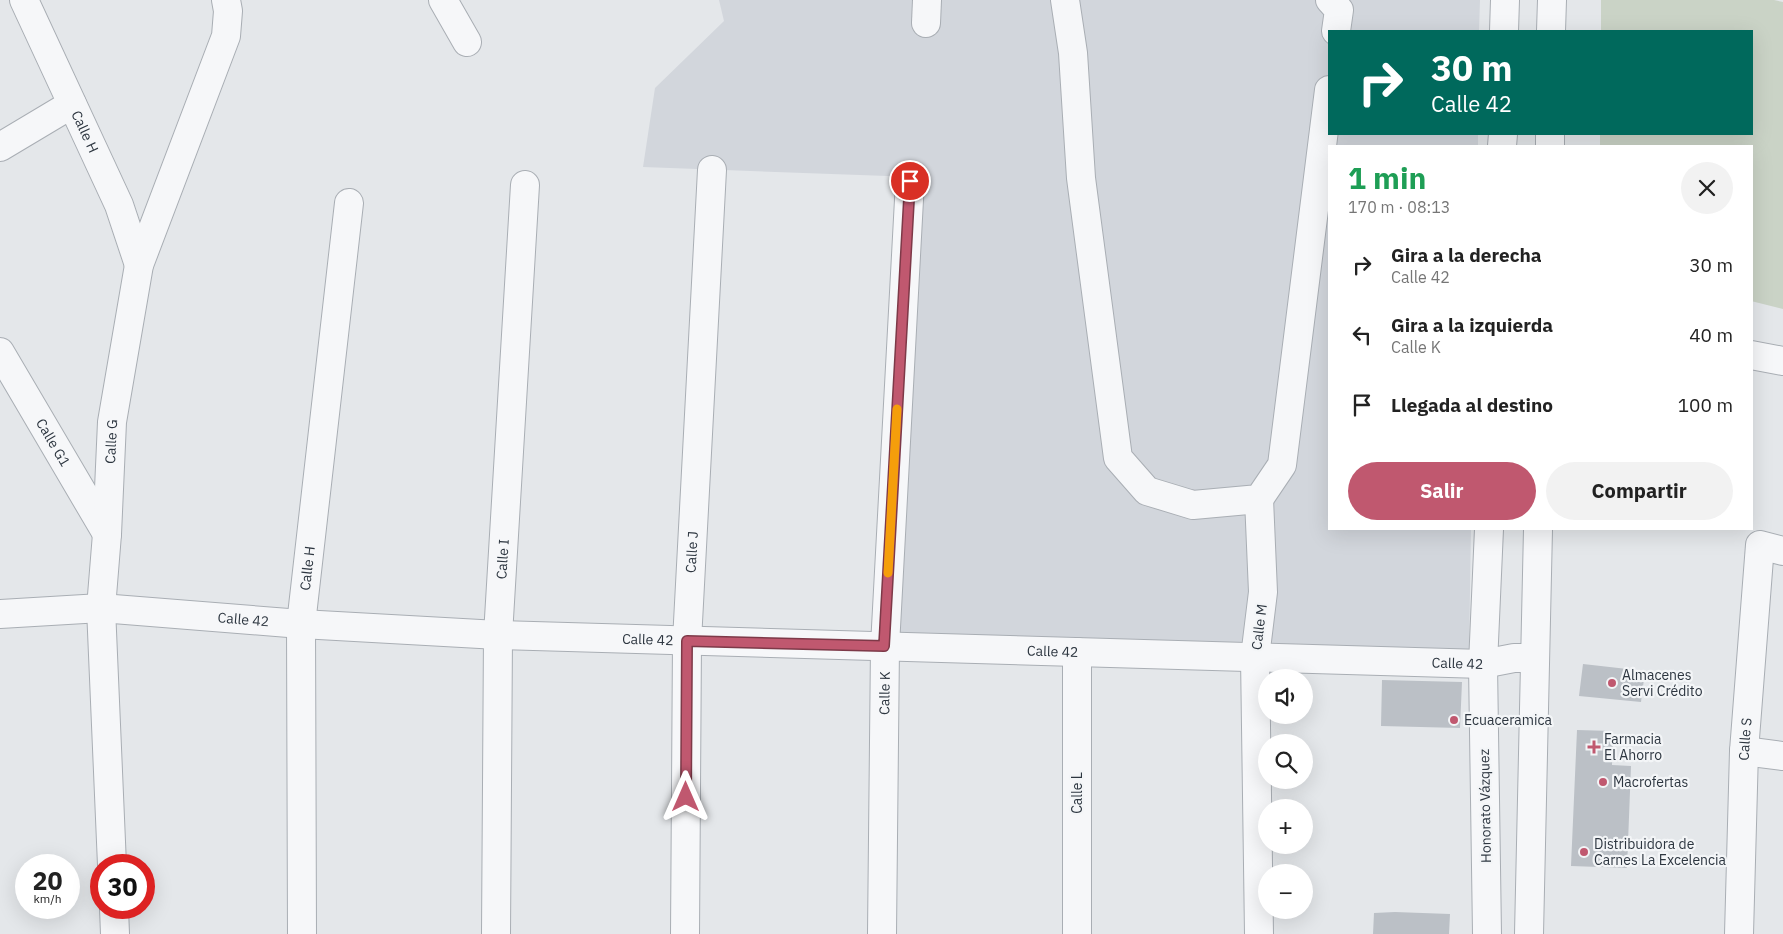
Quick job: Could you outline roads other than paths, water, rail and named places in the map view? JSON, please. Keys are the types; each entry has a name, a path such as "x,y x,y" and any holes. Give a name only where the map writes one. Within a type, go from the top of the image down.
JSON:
{"street":[{"name":"Calle H","path":"24,0 119,205 139,265"},
{"name":"Calle G","path":"112,854 101,608 107,534 112,422 139,265 226,36 228,10 226,0"},
{"path":"443,0 467,42"},
{"path":"1065,0 1074,53 1081,178 1118,458 1147,491 1193,505 1258,499 1282,465 1328,98"},
{"path":"1330,0 1339,10 1336,30"},
{"path":"1504,30 1505,0"},
{"path":"1552,0 1552,30"},
{"path":"0,147 72,104"},
{"name":"Calle J","path":"685,934 687,641 712,170"},
{"name":"Calle K","path":"882,934 884,646 910,181"},
{"name":"Calle I","path":"496,934 498,635 525,185"},
{"name":"Calle H","path":"302,934 301,624 349,203"},
{"name":"Calle G1","path":"0,352 107,534"},
{"path":"1753,355 1783,361"},
{"name":"Calle M","path":"1258,499 1263,592 1255,658 1259,934"},
{"name":"Honorato Vázquez","path":"1488,934 1483,664 1490,530"},
{"path":"1529,934 1538,530"},
{"name":"Calle S","path":"1739,934 1744,751 1772,548"},
{"name":"Calle 42","path":"0,614 101,608 301,624 498,635 1483,664 1514,658 1534,658"},
{"name":"Calle L","path":"1077,652 1077,934"},
{"path":"1744,751 1783,756"},
{"path":"114,919 115,934"}],"place":[{"name":"Almacenes Servi Crédito","path":"1612,683"},
{"name":"Ecuaceramica","path":"1454,720"},
{"name":"Farmacia El Ahorro","path":"1594,747"},
{"name":"Macrofertas","path":"1603,782"},
{"name":"Distribuidora de Carnes La Excelencia","path":"1584,852"}]}
